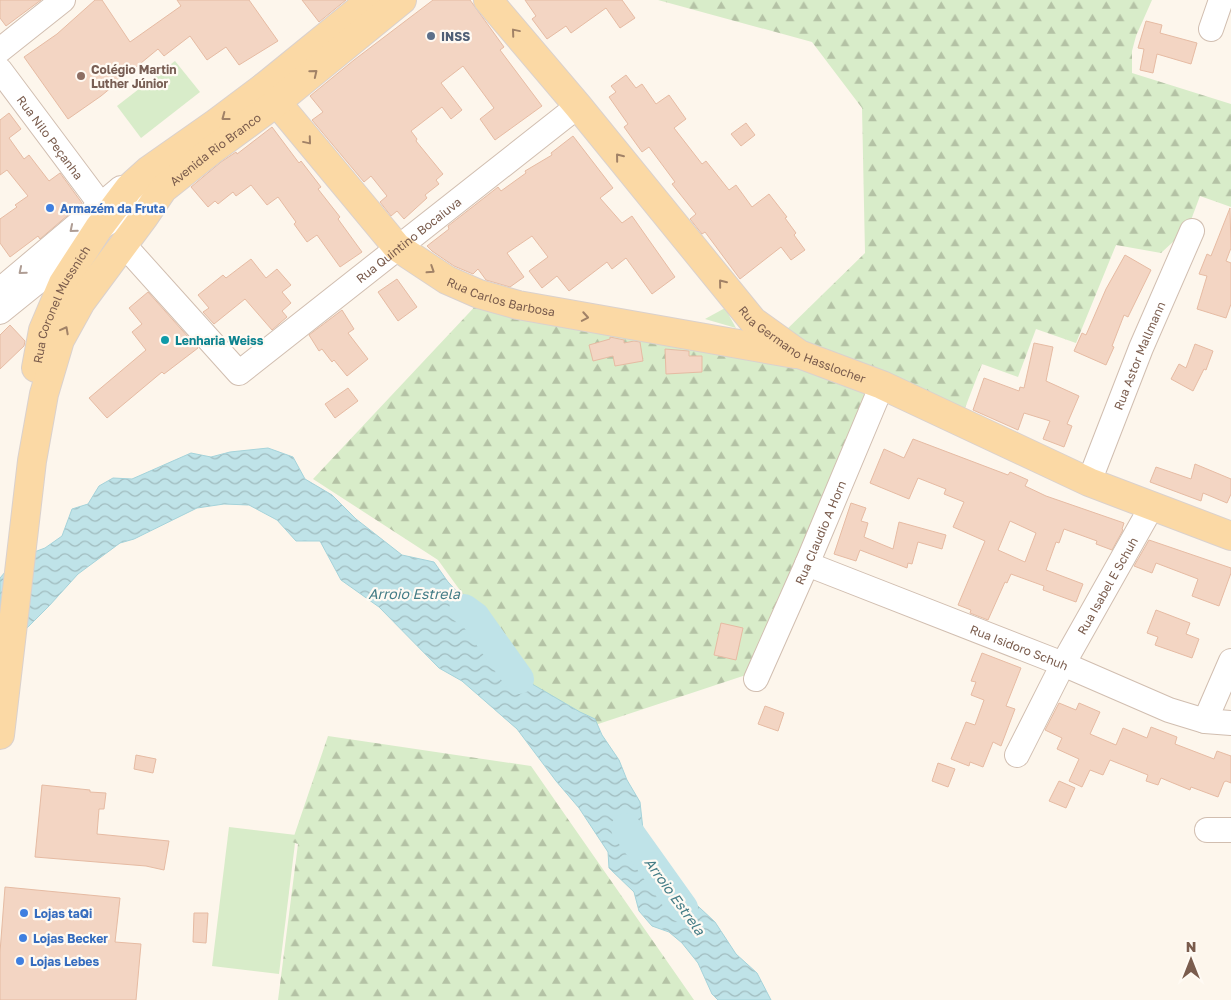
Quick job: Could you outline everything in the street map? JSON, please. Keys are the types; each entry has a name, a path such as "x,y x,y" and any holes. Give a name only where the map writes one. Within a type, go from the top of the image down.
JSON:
{"main road":[{"name":"Avenida Rio Branco","path":"270,95 371,0"},
{"name":"Avenida Rio Branco","path":"156,179 216,123 270,95 402,0"},
{"name":"Rua Germano Hasslocher","path":"488,0 578,106 753,320 799,354 882,385 1089,482 1231,536"},
{"name":"Rua Carlos Barbosa","path":"270,95 397,247 447,280 479,294 518,305 636,325 720,342 799,354"},
{"name":"Rua Coronel Mussnich","path":"32,464 31,390 43,330 63,282 99,217 125,193 156,179"},
{"name":"Rua Coronel Mussnich","path":"0,735 32,464 44,394 60,340 81,302 123,244 156,179"},
{"path":"720,342 738,336 744,332 753,320"}],"street":[{"path":"0,50 63,0"},
{"path":"1211,29 1221,0"},
{"name":"Rua Nilo Peçanha","path":"0,70 99,217"},
{"name":"Rua Quintino Bocaiuva","path":"123,244 239,373 578,106"},
{"path":"0,290 99,217"},
{"path":"0,312 58,266 99,217"},
{"name":"Rua Astor Mallmann","path":"1089,482 1141,348 1192,231"},
{"name":"Rua Claudio A Horn","path":"756,679 807,564 882,385"},
{"name":"Rua Isabel E Schuh","path":"1017,755 1063,664 1152,506"},
{"name":"Rua Isidoro Schuh","path":"807,564 1063,664 1169,710 1206,721 1231,723"},
{"path":"1206,721 1231,661"},
{"path":"1207,830 1231,830"}],"green space":[{"path":"658,0 1152,0 1136,36 1132,51 1132,73 1231,104 1231,207 1200,196 1188,228 1161,253 1116,245 1076,343 1036,329 1018,377 982,364 965,408 778,338 865,253 862,108 812,42"},
{"path":"175,61 200,92 141,138 117,106"},
{"path":"482,299 717,345 875,388 752,673 565,735 438,560 313,479"},
{"path":"725,308 736,328 705,319"},
{"path":"328,736 531,766 694,1000 278,1000 298,844 292,842"},
{"path":"229,827 296,835 279,974 212,966"}],"water":[{"name":"Arroio Estrela","path":"268,448 293,457 305,479 332,495 356,519 402,555 434,562 448,582 478,614 492,641 527,681 595,719 602,735 619,760 627,780 640,802 645,848 652,871 671,881 715,922 736,954 757,973 771,1000 718,1000 712,994 698,963 682,943 669,932 652,926 639,911 634,892 609,868 608,852 579,808 517,729 462,681 439,668 379,607 341,580 320,541 296,541 277,520 249,505 224,504 197,508 134,539 120,543 78,574 18,637 0,640 0,578 12,564 29,554 45,548 62,536 72,509 88,504 99,486 113,478 132,479 191,453 211,457 230,452"}],"building":[{"path":"0,0 41,0 6,26 0,18"},
{"name":"Colégio Martin Luther Júnior","path":"95,0 102,0 130,42 181,6 177,0 249,0 278,41 239,65 226,47 207,60 190,36 164,56 158,49 101,96 68,119 24,57 57,34"},
{"path":"302,0 346,0 319,22"},
{"path":"433,0 470,0 504,47 500,50 542,106 495,140 480,119 494,108 463,66 441,83 462,110 451,119 442,107 411,131 417,139 416,141 443,174 436,180 439,184 425,195 427,198 404,219 397,211 391,216 380,202 387,196 371,176 364,182 312,120 323,112 310,96"},
{"path":"525,0 622,0 635,18 620,28 606,8 571,33 566,26 547,39 532,19 536,16"},
{"path":"1146,21 1162,25 1160,33 1197,43 1191,64 1157,54 1153,73 1140,70 1144,49 1138,48"},
{"path":"626,75 636,88 642,84 656,104 669,95 686,119 674,128 702,164 706,161 729,190 736,185 752,207 769,194 787,217 785,218 796,233 794,235 805,250 791,260 781,247 740,279 705,232 702,234 690,219 696,214 672,184 675,182 649,147 642,152 624,127 628,124 609,97 616,92 611,86"},
{"path":"9,113 21,129 9,138 24,159 29,155 49,181 60,173 82,203 40,239 38,236 10,257 0,243 0,219 17,207 15,205 28,196 7,170 0,175 0,120"},
{"path":"746,123 755,135 741,146 731,134"},
{"path":"272,127 299,163 301,161 321,187 318,189 340,217 338,219 362,252 340,267 317,235 307,242 294,224 296,222 278,197 267,205 251,185 236,196 233,192 218,204 215,201 208,207 191,187 221,162 236,152 237,154"},
{"path":"573,136 613,188 600,198 622,223 632,216 675,277 652,294 626,258 612,269 607,262 569,291 557,276 542,288 529,271 548,257 532,236 507,253 524,277 510,287 486,280 478,269 473,274 454,266 427,246 449,229 448,226 498,187 501,191 526,173 525,171 552,155 551,153"},
{"path":"1230,208 1231,248 1226,261 1231,263 1231,304 1226,318 1197,309 1207,276 1199,274 1207,254 1211,256"},
{"path":"1125,255 1151,270 1128,317 1124,315 1106,365 1074,351 1082,333 1086,335 1106,289"},
{"path":"251,259 266,278 277,269 291,285 282,292 291,303 282,311 287,317 272,330 245,299 214,324 203,312 209,308 198,295 223,275 226,278"},
{"path":"397,279 417,307 398,321 378,292"},
{"path":"148,292 198,348 164,374 162,372 107,418 89,398 146,350 132,332 142,324 129,308"},
{"path":"342,310 354,329 348,333 368,359 347,376 322,349 319,351 309,335"},
{"path":"10,325 25,341 24,346 0,369 0,335"},
{"path":"610,337 624,340 624,343 640,342 643,361 615,366 613,356 593,361 589,345 610,339"},
{"path":"1034,343 1053,347 1046,381 1079,396 1067,424 1072,426 1064,447 1043,439 1050,421 1024,413 1018,430 973,410 984,378 1019,391 1020,387 1024,388"},
{"path":"1195,344 1213,351 1206,370 1204,369 1193,391 1171,379 1179,364 1186,368"},
{"path":"665,349 689,351 689,356 702,356 702,372 666,374"},
{"path":"348,388 358,401 335,418 325,404"},
{"path":"913,439 1008,475 1010,472 1028,480 1025,486 1046,496 1124,523 1123,530 1112,550 1096,544 1097,541 1064,529 1059,543 1056,542 1046,570 1083,584 1076,602 1043,590 1044,586 1011,574 1007,583 1005,582 988,620 970,613 971,610 958,605 985,541 953,527 964,502 944,494 946,489 918,478 909,499 870,483 884,449 904,458","holes":["1010,521 1036,533 1025,562 998,550"]},
{"path":"1195,464 1231,479 1231,494 1227,503 1203,493 1201,501 1150,482 1156,467 1191,479"},
{"path":"851,503 866,508 861,521 868,523 864,537 893,549 899,522 946,535 942,549 918,542 912,564 908,563 907,568 860,550 856,561 834,554"},
{"path":"1149,540 1231,568 1231,573 1219,606 1192,596 1198,579 1156,563 1152,573 1134,566"},
{"path":"1156,610 1190,623 1186,634 1199,639 1192,658 1155,645 1158,637 1147,633"},
{"path":"721,623 743,628 736,660 714,655"},
{"path":"982,653 1021,668 1006,706 1015,709 1001,746 993,742 983,767 970,762 969,766 951,759 966,722 975,725 984,700 971,695 976,682 971,681"},
{"path":"1059,703 1076,710 1079,703 1100,712 1090,734 1116,745 1123,728 1147,738 1151,727 1177,737 1175,744 1214,759 1217,751 1231,756 1231,783 1224,782 1218,797 1191,787 1190,790 1161,778 1158,785 1146,781 1148,775 1110,760 1103,775 1090,770 1082,787 1069,781 1079,759 1057,749 1062,738 1045,730"},
{"path":"765,706 784,713 778,731 758,724"},
{"path":"136,755 156,759 153,773 134,769"},
{"path":"938,763 955,769 948,787 932,781"},
{"path":"1059,781 1075,788 1066,808 1049,801"},
{"path":"42,785 106,793 104,809 99,809 97,834 169,841 164,870 146,866 35,857"},
{"path":"5,887 120,898 115,942 141,944 136,1000 0,1000 0,952"},
{"path":"194,913 208,913 206,943 193,942"}],"waterway":[{"name":"Arroio Estrela","path":"464,609 475,617 519,679"},
{"name":"Arroio Estrela","path":"626,828 683,908"}],"place":[{"name":"INSS","path":"431,36"},
{"name":"Colégio Martin Luther Júnior","path":"81,76"},
{"name":"Armazém da Fruta","path":"50,208"},
{"name":"Lenharia Weiss","path":"165,340"},
{"name":"Lojas taQi","path":"24,913"},
{"name":"Lojas Becker","path":"23,938"},
{"name":"Lojas Lebes","path":"20,961"}]}
